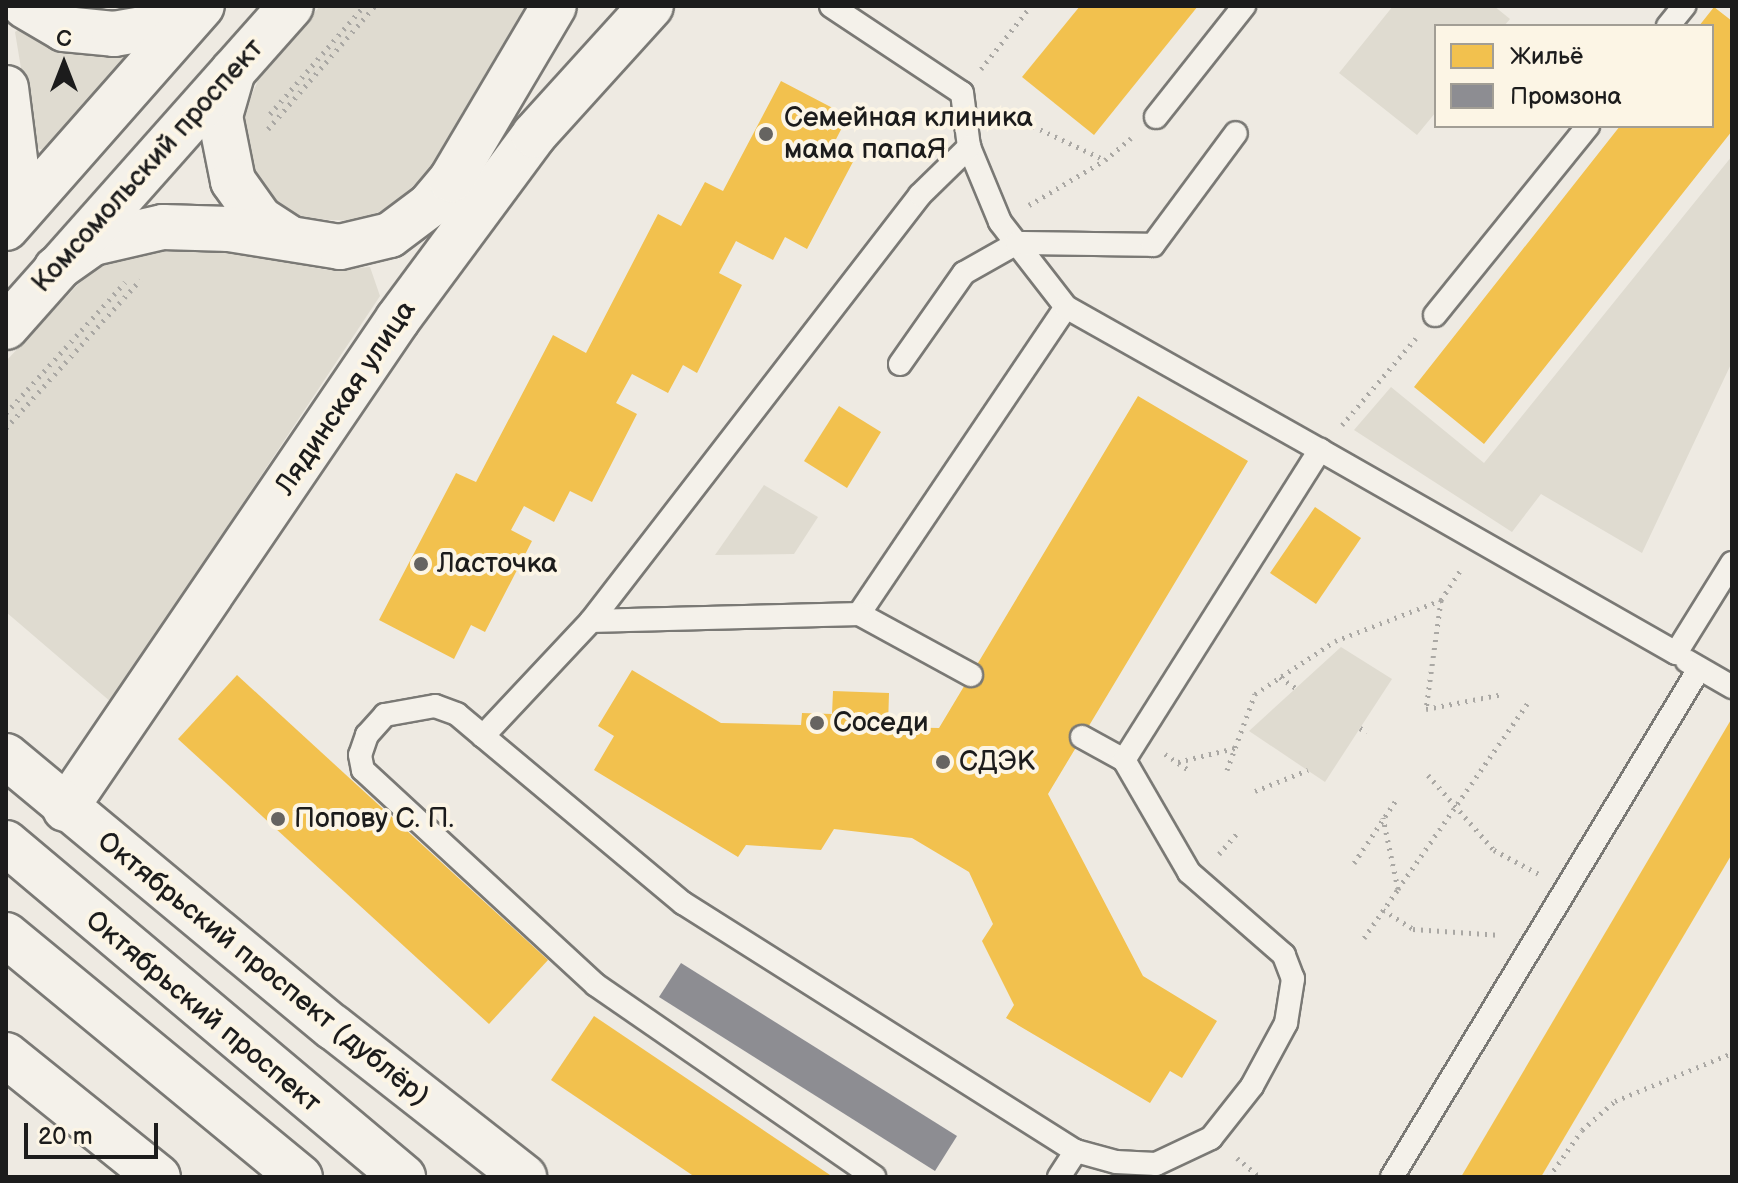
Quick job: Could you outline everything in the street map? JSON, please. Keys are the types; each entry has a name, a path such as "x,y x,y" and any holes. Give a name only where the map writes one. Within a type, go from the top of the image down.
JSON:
{"main road":[{"path":"25,6 64,29 114,34 160,26 201,6"},
{"path":"6,228 201,6"},
{"name":"Комсомольский проспект","path":"6,327 291,6"},
{"path":"56,269 93,243 151,229 207,227 340,247 364,244 390,235 430,205 554,6"},
{"name":"Лядинская улица","path":"65,809 398,319 534,135 651,6"},
{"path":"239,62 225,88 220,116 233,181 260,219 297,241"},
{"path":"6,88 16,167 6,219"},
{"name":"Октябрьский проспект (дублёр)","path":"6,756 65,809 524,1177"},
{"name":"Октябрьский проспект","path":"6,843 403,1177"},
{"path":"6,935 300,1177"},
{"path":"6,1055 158,1177"}],"lane":[{"path":"831,6 962,93 969,147 1000,222 1066,307 1732,687"},
{"path":"1156,117 1244,6"},
{"path":"1670,24 1684,6"},
{"path":"1435,315 1586,128"},
{"path":"900,364 964,273 1017,243 1153,245 1236,133"},
{"path":"483,736 591,621 920,195 969,147"},
{"path":"859,614 1066,307"},
{"path":"1124,760 1320,450"},
{"path":"1676,653 1732,563"},
{"path":"591,621 859,614 971,675"},
{"path":"1392,1177 1699,669"},
{"path":"874,1177 596,985 363,770 360,755 367,735 385,715 435,706 457,714 683,903 1076,1151 1116,1162 1156,1164 1211,1138 1252,1086 1279,1036 1293,979 1284,955 1189,872 1124,760 1082,737"},
{"path":"1059,1177 1076,1151"}],"path":[{"path":"1031,6 962,93 1105,160"},
{"path":"1000,222 1105,160 1156,117"},
{"path":"1320,450 1435,315"},
{"path":"1480,541 1441,600 1426,709 1503,694"},
{"path":"1227,770 1255,694 1335,641 1441,600"},
{"path":"1280,677 1296,688"},
{"path":"1364,938 1527,704"},
{"path":"1360,728 1367,732"},
{"path":"1178,762 1235,748"},
{"path":"1255,791 1308,770"},
{"path":"1428,775 1459,805 1494,850 1565,889"},
{"path":"1354,863 1396,800"},
{"path":"1383,818 1398,889"},
{"path":"1383,910 1413,929 1501,935 1529,950"},
{"path":"1549,1177 1582,1130 1615,1101 1732,1053"}],"shaded area":[{"path":"320,6 526,6 431,167 396,204 359,221 304,219 275,201 255,172 244,133 244,114 258,80"},
{"path":"1393,6 1494,6 1510,19 1506,24 1434,24 1434,114 1417,135 1339,73"},
{"path":"23,26 123,49 125,58 43,150 34,147 15,32"},
{"path":"1732,156 1732,362 1642,553 1541,494 1512,532 1354,430 1391,387 1484,463"},
{"path":"156,248 228,251 327,270 370,267 380,296 111,702 6,612 6,361 86,276 123,255"},
{"path":"764,485 818,517 794,554 715,555"},
{"path":"1341,647 1392,679 1325,782 1249,731"}],"building: Жильё":[{"path":"1080,6 1198,6 1094,135 1022,77"},
{"path":"1714,7 1732,21 1732,131 1484,444 1414,387 1618,128 1714,128 1714,24 1701,24"},
{"path":"781,81 848,116 832,147 855,158 807,249 785,237 773,260 736,241 719,273 742,285 697,373 683,365 668,393 632,374 616,403 637,414 592,502 570,491 554,522 524,506 511,530 532,541 485,632 471,625 454,659 379,620 456,473 476,482 553,335 586,353 658,214 681,226 705,182 723,191"},
{"path":"1138,396 1248,461 1048,794 1143,976 1217,1021 1182,1078 1170,1071 1150,1103 1006,1018 1014,1005 982,941 993,924 969,872 912,838 834,829 821,850 746,845 738,857 594,770 614,736 598,726 632,670 721,723 801,725 802,713 832,714 833,691 889,693 888,727 939,728"},
{"path":"839,406 881,432 847,488 804,461"},
{"path":"1315,507 1361,538 1316,604 1270,573"},
{"path":"237,675 548,960 489,1024 178,739"},
{"path":"1732,718 1732,854 1541,1177 1461,1177"},
{"path":"594,1016 833,1177 695,1177 551,1080"}],"building: Промзона":[{"path":"681,963 957,1136 935,1171 659,997"}],"place":[{"name":"Семейная клиника мама папаЯ","path":"766,134"},
{"name":"Ласточка","path":"421,564"},
{"name":"Соседи","path":"817,723"},
{"name":"СДЭК","path":"943,762"},
{"name":"Попову С. П.","path":"278,819"}]}
